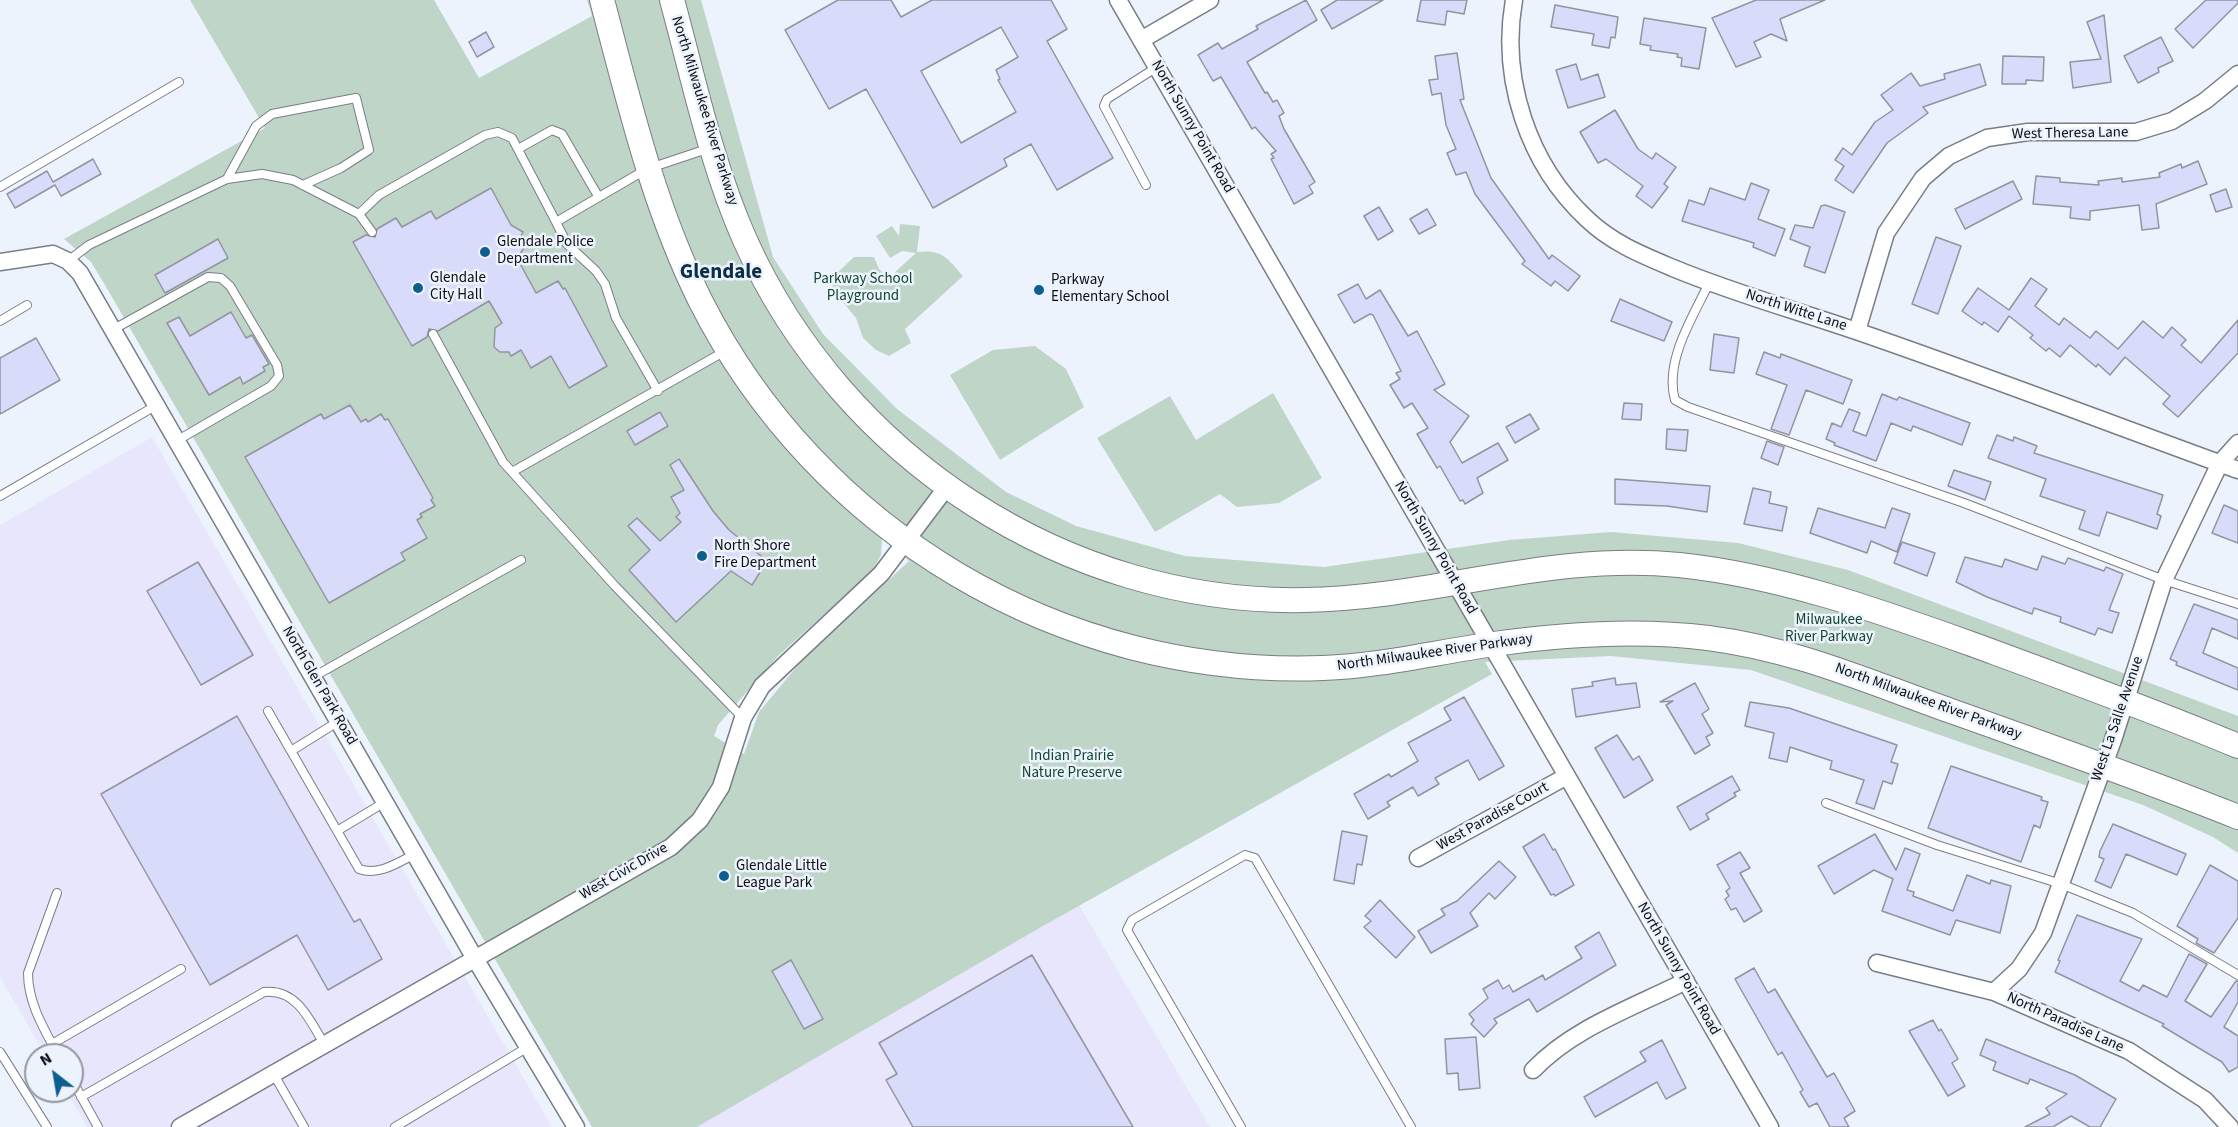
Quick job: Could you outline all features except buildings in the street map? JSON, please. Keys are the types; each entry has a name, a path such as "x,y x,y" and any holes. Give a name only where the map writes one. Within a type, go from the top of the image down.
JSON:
{"street":[{"name":"North Milwaukee River Parkway","path":"602,0 647,169 680,256 727,350 774,417 805,453 846,493 907,543 988,593 1049,621 1113,644 1180,659 1254,667 1322,668 1375,664 1558,636 1626,633 1706,638 1792,653 2104,764 2238,817"},
{"name":"North Milwaukee River Parkway","path":"672,0 720,173 745,239 770,290 798,335 824,371 893,443 946,488 1027,537 1073,558 1136,579 1196,592 1247,599 1353,598 1532,568 1603,563 1674,565 1740,573 1867,606 2126,700 2238,747"},
{"name":"North Sunny Point Road","path":"1118,0 1770,1127"},
{"path":"1141,40 1210,0"},
{"name":"North Witte Lane","path":"1514,0 1511,70 1524,126 1554,180 1587,219 1626,248 1709,283 1857,331 2238,470"},
{"name":"West Theresa Lane","path":"1857,331 1886,233 1923,178 1949,156 1987,138 2018,134 2136,132 2172,121 2205,101 2238,74"},
{"path":"0,262 60,258"},
{"name":"North Glen Park Road","path":"60,258 80,273 114,329 474,957 576,1127"},
{"name":"West La Salle Avenue","path":"1994,992 2019,969 2043,933 2126,700 2164,580 2220,464 2238,443"},
{"name":"West Civic Drive","path":"180,1127 474,957 671,847 700,820 721,787 743,718 762,686 881,574 907,543 946,488"},
{"name":"West Paradise Court","path":"1418,858 1567,776"},
{"name":"North Paradise Lane","path":"1877,963 1994,992 2129,1051 2205,1100 2230,1127"},
{"path":"1533,1070 1548,1054 1569,1039 1686,981"},
{"path":"2230,1127 2238,1122"}],"lane":[{"path":"1146,185 1104,106 1107,99 1157,67"},
{"path":"0,187 179,82"},
{"path":"227,179 256,126 272,114 356,98 369,150 341,168 303,185"},
{"path":"518,149 552,129 562,134 598,196"},
{"path":"359,214 379,195 485,135 498,132 512,138 567,243 596,271 605,284 616,318 658,391"},
{"path":"556,222 647,169 713,147"},
{"path":"60,258 227,179 262,174 293,180 359,214 372,232"},
{"path":"114,329 208,277 221,278 230,286 277,365 279,376 271,386 178,440"},
{"path":"1709,283 1679,351 1670,383 1675,400 1698,411 1964,503 2164,580 2238,604"},
{"path":"0,321 27,305"},
{"path":"433,334 503,462 615,586 743,718"},
{"path":"512,472 727,350"},
{"path":"0,496 157,405"},
{"path":"314,677 521,560"},
{"path":"268,711 358,869 368,872 379,871 415,854"},
{"path":"291,751 339,721"},
{"path":"337,831 385,802"},
{"path":"1826,803 1937,845 2061,884 2133,913 2238,975"},
{"path":"1241,1127 1127,930 1132,920 1245,855 1255,858 1411,1127"},
{"path":"52,1043 33,1004 28,986 28,973 57,893"},
{"path":"54,1043 181,969"},
{"path":"84,1094 264,992 275,991 290,997 306,1014 324,1044"},
{"path":"395,1127 528,1047"},
{"path":"0,1052 46,1127"},
{"path":"273,1073 304,1127"},
{"path":"84,1101 98,1127"}],"shaded area":[{"path":"152,437 552,1127 87,1127 73,1103 84,1103 84,1043 38,1043 0,977 0,525"},
{"path":"1079,905 1210,1127 697,1127 1043,926"}],"green space":[{"path":"190,0 434,0 479,78 592,16 587,0 701,0 773,257 823,334 897,409 1006,492 1076,526 1185,556 1324,567 1509,540 1611,532 1738,543 1848,570 2238,716 2238,853 2213,837 2143,805 1751,670 1611,656 1485,662 1492,674 1043,926 697,1127 592,1127 105,285 91,262 64,239 265,128","holes":["882,538 909,561 799,664 759,712 744,754 714,736 718,725 778,656 873,570 881,555"]},
{"name":"Parkway School Playground","path":"900,224 920,226 917,252 933,252 944,256 963,276 905,329 911,343 889,356 876,350 863,338 856,318 833,290 832,278 854,257 874,257 879,269 893,284 895,272 916,253 902,251 890,258 876,236 892,226 899,236"},
{"path":"1035,346 1066,369 1084,407 1000,460 950,375 993,350"},
{"path":"1273,393 1322,478 1279,503 1237,507 1220,494 1155,532 1097,438 1170,396 1196,440"}],"place":[{"name":"Glendale Police Department","path":"485,252"},
{"name":"Glendale City Hall","path":"418,288"},
{"name":"Parkway Elementary School","path":"1039,290"},
{"name":"North Shore Fire Department","path":"702,556"},
{"name":"Glendale Little League Park","path":"724,876"}],"district":[{"name":"Glendale","path":"721,273"}],"park label":[{"name":"Milwaukee River Parkway","path":"1829,630"},
{"name":"Indian Prairie Nature Preserve","path":"1072,766"}]}
